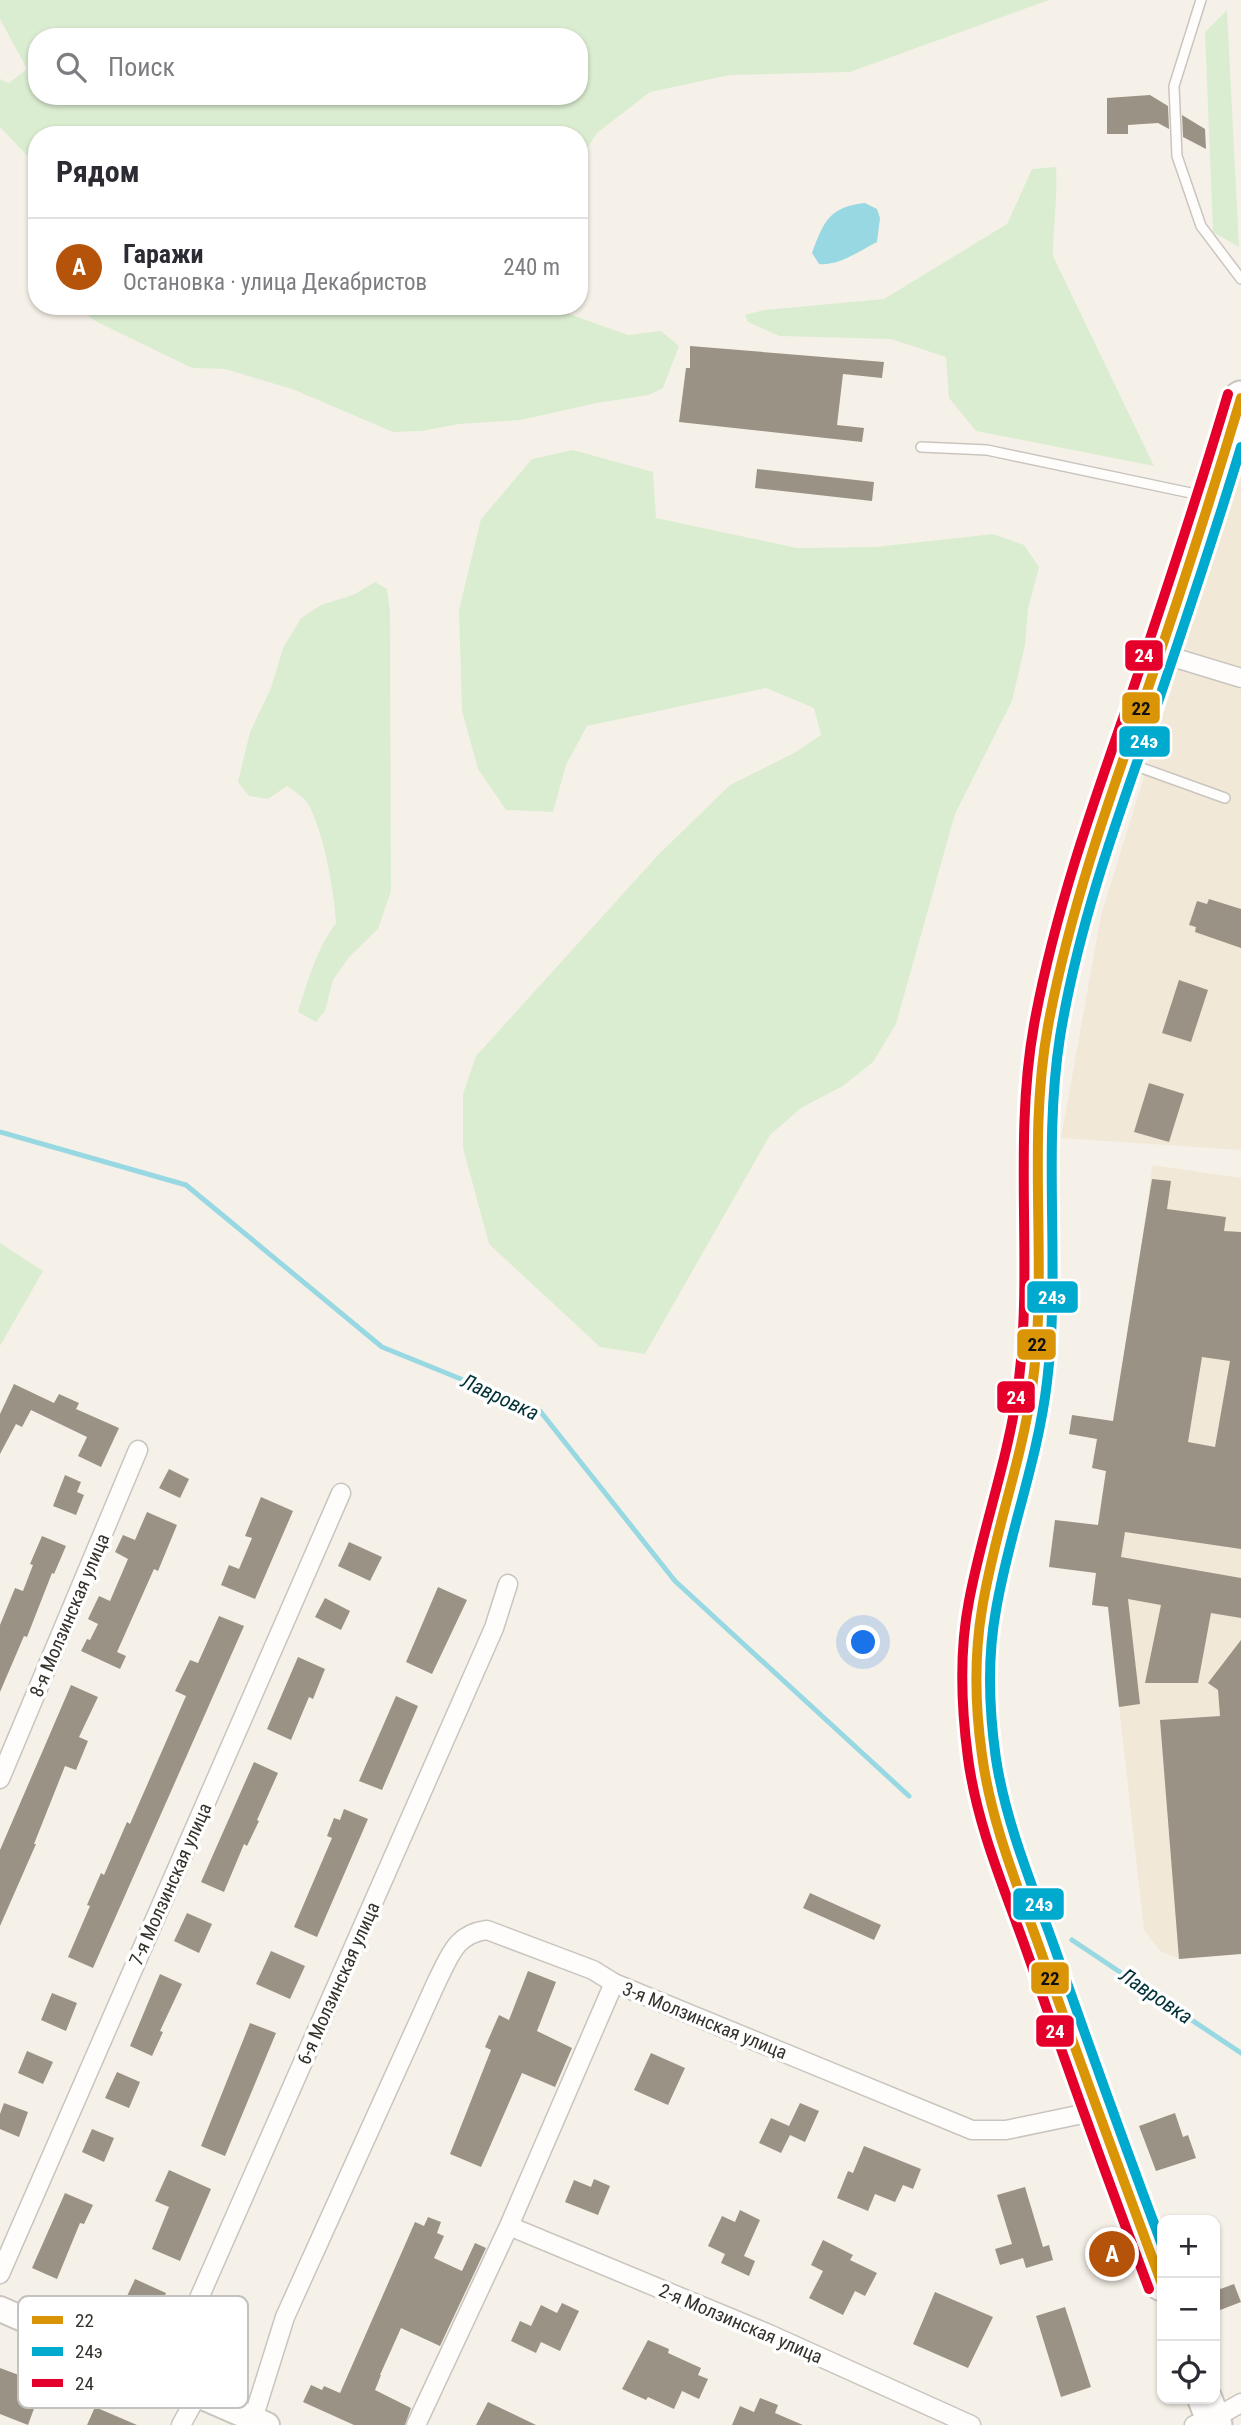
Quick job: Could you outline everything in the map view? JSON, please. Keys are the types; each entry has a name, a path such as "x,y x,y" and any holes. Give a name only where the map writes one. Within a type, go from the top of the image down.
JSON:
{"highway":[{"path":"1160,2278 1097,2110 991,1809 981,1762 976,1719 976,1658 982,1608 1022,1445 1033,1382 1040,1313 1040,1083 1047,1032 1095,839 1159,653 1241,398"}],"street":[{"path":"1159,653 1241,678"},
{"name":"8-я Молзинская улица","path":"0,1779 138,1450"},
{"name":"7-я Молзинская улица","path":"0,2274 341,1493"},
{"name":"6-я Молзинская улица","path":"200,2296 489,1641 508,1584"},
{"path":"229,2408 260,2422 285,2317 431,1994 456,1945 471,1932 487,1930 593,1970 614,1983"},
{"name":"3-я Молзинская улица","path":"416,2425 509,2226 614,1983 972,2130 1006,2130 1097,2110"},
{"name":"2-я Молзинская улица","path":"509,2226 769,2334 971,2425"},
{"path":"0,2309 18,2317"},
{"path":"180,2425 190,2408"}],"lane":[{"path":"1201,0 1174,86 1177,156 1201,226 1241,279"},
{"path":"921,447 986,450 1210,498"},
{"path":"1122,761 1225,798"}],"shaded area":[{"path":"1241,444 1241,1150 1061,1138 1101,915 1198,603"},
{"path":"1152,1165 1241,1178 1241,1954 1179,1959 1160,1951 1144,1930 1108,1607 1092,1605 1104,1516 1099,1515 1145,1226"}],"green space":[{"path":"0,0 1049,0 850,72 730,75 650,92 597,133 588,147 588,126 28,126 28,157 0,127 0,79 9,83 27,69 0,19"},
{"path":"1227,10 1239,247 1213,232 1205,32"},
{"path":"1056,167 1053,256 1154,466 976,431 949,398 946,357 891,339 779,336 748,322 745,315 764,310 884,299 1007,224 1032,169"},
{"path":"87,315 572,315 628,335 661,331 679,346 663,388 649,395 597,403 521,420 393,432 292,389 225,369 192,368"},
{"path":"573,450 653,472 656,518 797,548 875,547 993,534 1024,545 1039,567 1028,609 1025,645 1012,701 955,814 896,1024 873,1062 843,1086 801,1108 770,1135 645,1354 600,1347 489,1244 463,1148 463,1094 476,1056 658,855 730,785 794,753 821,735 814,708 766,688 587,726 566,765 553,812 506,810 478,769 462,711 459,610 481,519 532,459"},
{"path":"375,582 387,589 390,611 391,891 378,929 350,956 333,980 325,1011 316,1022 298,1012 318,955 336,923 319,830 306,801 287,786 268,799 249,796 238,782 250,732 271,688 283,648 301,618 321,605 353,595"},
{"path":"0,1243 43,1271 0,1346"}],"water":[{"path":"865,203 877,209 880,218 877,242 841,260 819,264 812,253 829,218 843,208"}],"building":[{"path":"1150,95 1168,106 1169,129 1158,123 1128,125 1128,134 1107,134 1107,98"},
{"path":"1182,115 1205,129 1206,149 1183,137"},
{"path":"690,346 884,362 882,378 843,374 837,425 864,428 862,442 679,422 686,368 690,368"},
{"path":"757,469 874,482 872,501 755,488"},
{"path":"1209,899 1241,909 1241,948 1195,932 1196,927 1189,925 1197,901 1207,904"},
{"path":"1179,980 1208,990 1191,1042 1162,1033"},
{"path":"1149,1083 1184,1094 1169,1142 1134,1132"},
{"path":"1152,1179 1171,1181 1167,1209 1226,1217 1224,1231 1241,1232 1241,1549 1125,1532 1121,1557 1241,1578 1241,1618 1211,1613 1198,1683 1145,1683 1161,1605 1128,1599 1140,1704 1119,1707 1108,1607 1092,1605 1096,1573 1049,1567 1055,1520 1098,1525 1106,1471 1092,1468 1097,1439 1069,1434 1072,1415 1113,1421","holes":["1202,1357 1230,1361 1215,1447 1188,1442"]},
{"path":"14,1384 54,1403 59,1394 79,1403 76,1409 119,1428 101,1467 78,1456 87,1437 31,1410 22,1427 16,1424 0,1454 0,1414"},
{"path":"169,1469 189,1479 180,1498 159,1488"},
{"path":"65,1475 81,1482 77,1492 84,1495 76,1515 53,1506"},
{"path":"261,1497 293,1511 255,1599 221,1585 229,1565 239,1569 252,1538 245,1536"},
{"path":"147,1512 177,1525 158,1571 154,1569 117,1652 126,1656 120,1669 81,1651 98,1624 88,1619 99,1596 110,1601 128,1559 115,1552 123,1535 135,1540"},
{"path":"42,1536 66,1546 0,1692 0,1625 15,1588 23,1591 33,1565 30,1564"},
{"path":"349,1542 382,1557 370,1581 338,1566"},
{"path":"438,1587 467,1600 432,1674 406,1662"},
{"path":"325,1598 350,1611 341,1630 315,1617"},
{"path":"219,1616 244,1626 93,1968 68,1957 101,1873 104,1875 127,1822 130,1824 186,1696 175,1691 190,1660 198,1663"},
{"path":"1241,1640 1241,1954 1179,1959 1160,1720 1220,1716 1218,1690 1208,1683"},
{"path":"298,1657 325,1669 313,1699 309,1697 291,1740 267,1729"},
{"path":"71,1685 98,1697 79,1737 88,1741 76,1770 65,1766 36,1844 0,1926 0,1850"},
{"path":"396,1696 418,1706 382,1790 359,1781"},
{"path":"254,1762 278,1773 257,1820 259,1821 247,1846 244,1844 224,1892 201,1882"},
{"path":"344,1809 368,1819 317,1937 294,1927 332,1838 327,1836 334,1818 340,1820"},
{"path":"810,1893 881,1925 874,1940 803,1908"},
{"path":"187,1913 212,1924 199,1953 174,1941"},
{"path":"271,1951 305,1966 290,1999 256,1984"},
{"path":"528,1971 556,1982 537,2031 572,2048 555,2087 522,2073 481,2167 450,2154 491,2050 485,2047 499,2015 509,2020"},
{"path":"160,1974 182,1984 160,2031 163,2032 152,2056 130,2046"},
{"path":"52,1993 77,2003 66,2031 41,2020"},
{"path":"250,2023 276,2033 225,2156 201,2146"},
{"path":"27,2051 53,2062 43,2084 18,2073"},
{"path":"651,2053 685,2068 668,2105 634,2090"},
{"path":"117,2072 140,2082 129,2108 105,2098"},
{"path":"4,2103 28,2112 19,2137 0,2129 0,2114"},
{"path":"800,2103 819,2111 805,2142 790,2135 781,2153 759,2143 771,2118 789,2126"},
{"path":"1175,2113 1183,2137 1188,2135 1196,2158 1156,2171 1139,2126"},
{"path":"92,2129 114,2138 104,2162 82,2152"},
{"path":"864,2146 921,2169 913,2189 903,2185 895,2202 875,2194 868,2211 837,2198 848,2171 853,2173"},
{"path":"169,2170 211,2189 180,2261 152,2249 169,2207 155,2201"},
{"path":"594,2179 610,2186 598,2215 565,2202 574,2180 591,2187"},
{"path":"1025,2187 1043,2247 1049,2245 1053,2260 1026,2268 1023,2258 1000,2265 995,2249 1012,2244 997,2195"},
{"path":"65,2193 93,2205 84,2224 80,2223 57,2279 32,2268"},
{"path":"740,2210 760,2220 744,2256 755,2261 749,2276 721,2263 725,2254 708,2246 722,2216 735,2222"},
{"path":"428,2217 441,2222 437,2233 444,2236 434,2258 462,2271 475,2243 486,2248 440,2346 401,2328 375,2390 411,2408 405,2425 354,2425 303,2402 311,2385 322,2390 324,2386 340,2393 415,2222 424,2226"},
{"path":"823,2240 853,2255 850,2260 877,2273 865,2296 855,2291 843,2315 809,2298 823,2271 811,2265"},
{"path":"135,2279 166,2293 165,2296 127,2296"},
{"path":"1234,2284 1241,2302 1220,2310 1220,2289"},
{"path":"935,2292 993,2317 968,2368 913,2344"},
{"path":"562,2303 579,2311 560,2351 541,2342 536,2353 511,2341 520,2321 531,2326 541,2305 557,2313"},
{"path":"1065,2307 1091,2387 1061,2397 1036,2316"},
{"path":"648,2340 669,2349 668,2353 701,2368 698,2375 708,2379 699,2399 682,2391 674,2409 622,2389"},
{"path":"0,2368 18,2375 18,2408 34,2408 28,2425 0,2414"},
{"path":"760,2398 778,2405 775,2413 803,2425 732,2425 740,2406 754,2412"},
{"path":"488,2402 536,2425 476,2425"},
{"path":"95,2408 97,2408 137,2425 87,2425"}],"waterway":[{"name":"Лавровка","path":"0,1132 186,1185 382,1347 540,1411 675,1581 909,1796"},
{"name":"Лавровка","path":"1072,1940 1241,2053"}],"transit line":[{"name":"24","path":"1149,2289 985,1833 968,1758 962,1659 969,1601 1003,1463 1019,1379 1024,1291 1025,1113 1028,1069 1042,984 1075,863 1167,588 1228,394"},
{"name":"22","path":"1160,2278 999,1830 982,1755 977,1663 979,1627 987,1581 1032,1388 1039,1298 1039,1116 1048,1026 1067,942 1090,860 1158,660 1241,398"},
{"name":"24э","path":"1157,2231 1013,1830 996,1759 990,1666 993,1628 1002,1581 1037,1440 1047,1382 1052,1296 1052,1123 1060,1037 1068,996 1100,873 1199,581 1241,447"}],"place":[{"name":"Гаражи","path":"1112,2254"}]}
